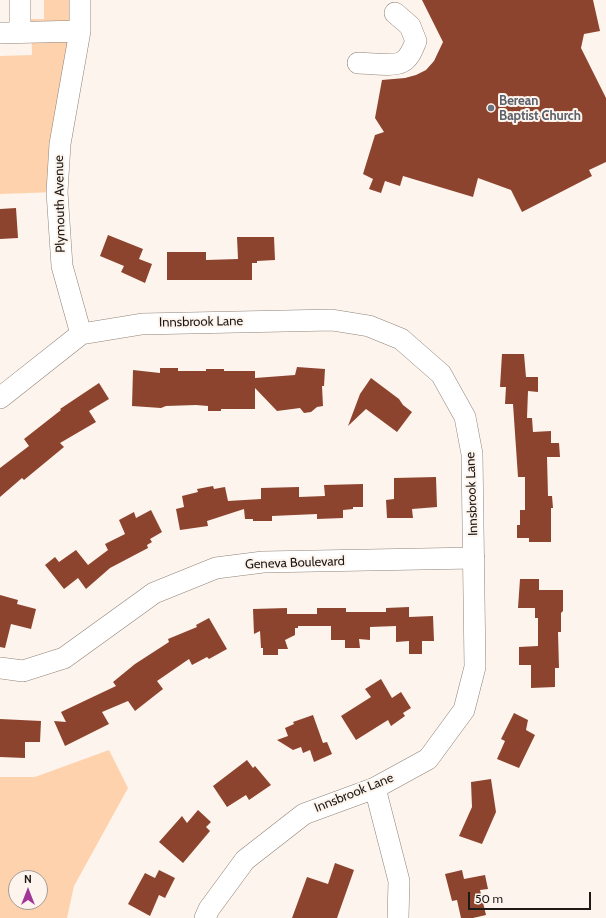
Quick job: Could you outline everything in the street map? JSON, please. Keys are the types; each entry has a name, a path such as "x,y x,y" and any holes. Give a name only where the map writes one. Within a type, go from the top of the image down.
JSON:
{"street":[{"path":"20,0 20,32"},
{"name":"Plymouth Avenue","path":"80,0 80,31 60,144 57,192 62,266 81,334"},
{"path":"358,62 393,64 402,62 411,54 416,41 410,26 395,13"},
{"path":"0,33 80,31"},
{"name":"Innsbrook Lane","path":"0,398 81,334 142,324 332,320 369,326 401,339 441,374 465,417 472,454 475,667 464,710 428,759 375,788 304,814 245,860 209,909 205,918"},
{"name":"Geneva Boulevard","path":"0,668 23,671 64,658 154,593 216,568 263,562 474,558"},
{"path":"375,788 399,881 398,918"}],"shaded area":[{"path":"44,0 80,0 57,192 0,194 0,56 32,55 31,19 44,19"},
{"path":"109,750 128,788 74,886 67,918 0,918 0,777 35,777"}],"building":[{"name":"Berean Baptist Church","path":"422,0 593,0 600,31 584,34 581,48 606,98 606,162 589,170 592,176 522,212 511,190 478,178 473,197 403,176 400,186 385,181 381,193 369,189 373,179 363,174 375,135 384,132 375,118 382,80 405,78 426,70 434,61 443,42"},
{"path":"16,208 18,238 0,239 0,209"},
{"path":"108,235 143,249 139,259 152,264 145,283 121,272 124,266 100,256"},
{"path":"237,237 274,237 275,260 257,261 257,263 252,263 252,280 167,280 167,252 206,252 206,260 238,259"},
{"path":"502,354 524,354 526,377 538,377 538,392 528,391 527,418 532,418 533,432 551,431 551,443 559,443 560,457 547,457 548,496 552,496 553,508 551,508 551,542 529,542 529,538 517,538 517,525 520,525 520,510 525,510 525,477 518,477 513,404 505,404 506,387 500,387"},
{"path":"297,367 325,369 324,386 322,386 323,406 317,407 311,412 304,413 300,408 277,411 255,388 255,409 221,409 221,411 208,411 208,406 196,405 166,406 161,408 132,406 133,370 160,373 160,368 178,368 178,371 206,371 206,369 224,369 224,371 255,371 255,378 295,375"},
{"path":"371,378 399,399 403,405 412,412 397,432 366,409 348,426 360,394"},
{"path":"99,383 109,399 89,411 96,422 60,443 64,447 24,480 22,478 0,497 0,468 29,446 24,439 61,410 60,409"},
{"path":"436,477 437,507 412,509 413,518 387,518 386,500 394,499 394,478"},
{"path":"363,484 363,507 353,507 353,509 343,510 343,518 317,519 317,514 272,516 272,521 253,521 253,519 245,519 244,509 207,521 208,526 180,530 176,509 184,507 182,496 198,492 197,489 213,486 214,489 225,487 228,501 261,499 261,488 299,487 299,497 325,496 324,485"},
{"path":"151,510 162,532 150,539 152,542 147,545 148,548 110,568 86,589 78,578 64,589 45,565 55,557 59,562 76,550 88,565 108,550 105,544 125,534 119,520 134,512 136,518"},
{"path":"520,579 539,579 539,590 563,590 561,632 558,632 559,668 555,668 555,687 531,688 531,665 519,665 519,647 538,646 538,618 535,618 535,608 518,608"},
{"path":"0,595 18,600 17,604 36,609 31,629 11,624 5,648 0,647"},
{"path":"409,607 409,617 433,616 434,641 422,641 422,654 409,654 409,641 396,642 396,626 370,627 370,640 359,639 360,648 345,648 345,640 331,640 331,626 298,626 298,628 295,628 295,635 285,640 288,649 278,649 278,655 263,655 260,631 254,634 253,609 287,608 287,614 317,614 317,608 346,608 346,612 386,612 386,608"},
{"path":"209,618 227,649 209,659 207,657 192,665 189,659 157,681 163,689 135,711 128,701 102,712 109,724 65,746 54,721 66,722 61,712 116,686 113,682 135,664 169,642 168,639 197,627 196,625"},
{"path":"381,679 392,698 401,692 411,708 403,713 405,716 391,726 388,720 356,740 341,716 371,697 365,689"},
{"path":"514,713 528,720 526,730 535,735 519,768 497,759 505,741 501,739"},
{"path":"313,715 323,743 327,742 332,754 314,762 310,750 303,753 301,747 293,750 277,740 288,736 285,728 294,724 293,722"},
{"path":"0,719 41,721 40,742 25,742 25,758 0,757"},
{"path":"247,760 253,768 255,766 271,785 249,800 246,795 227,807 213,786"},
{"path":"491,779 496,812 482,844 459,836 472,807 471,782"},
{"path":"198,810 211,822 206,827 210,831 183,863 159,842 182,816 187,823"},
{"path":"335,863 354,870 337,918 292,918 307,877 328,884"},
{"path":"159,870 175,878 165,898 159,895 150,916 128,904 145,873 155,878"},
{"path":"462,870 464,879 485,875 488,889 480,890 486,915 473,918 461,918 457,900 452,901 445,874"}],"place":[{"name":"Berean Baptist Church","path":"491,108"}]}
